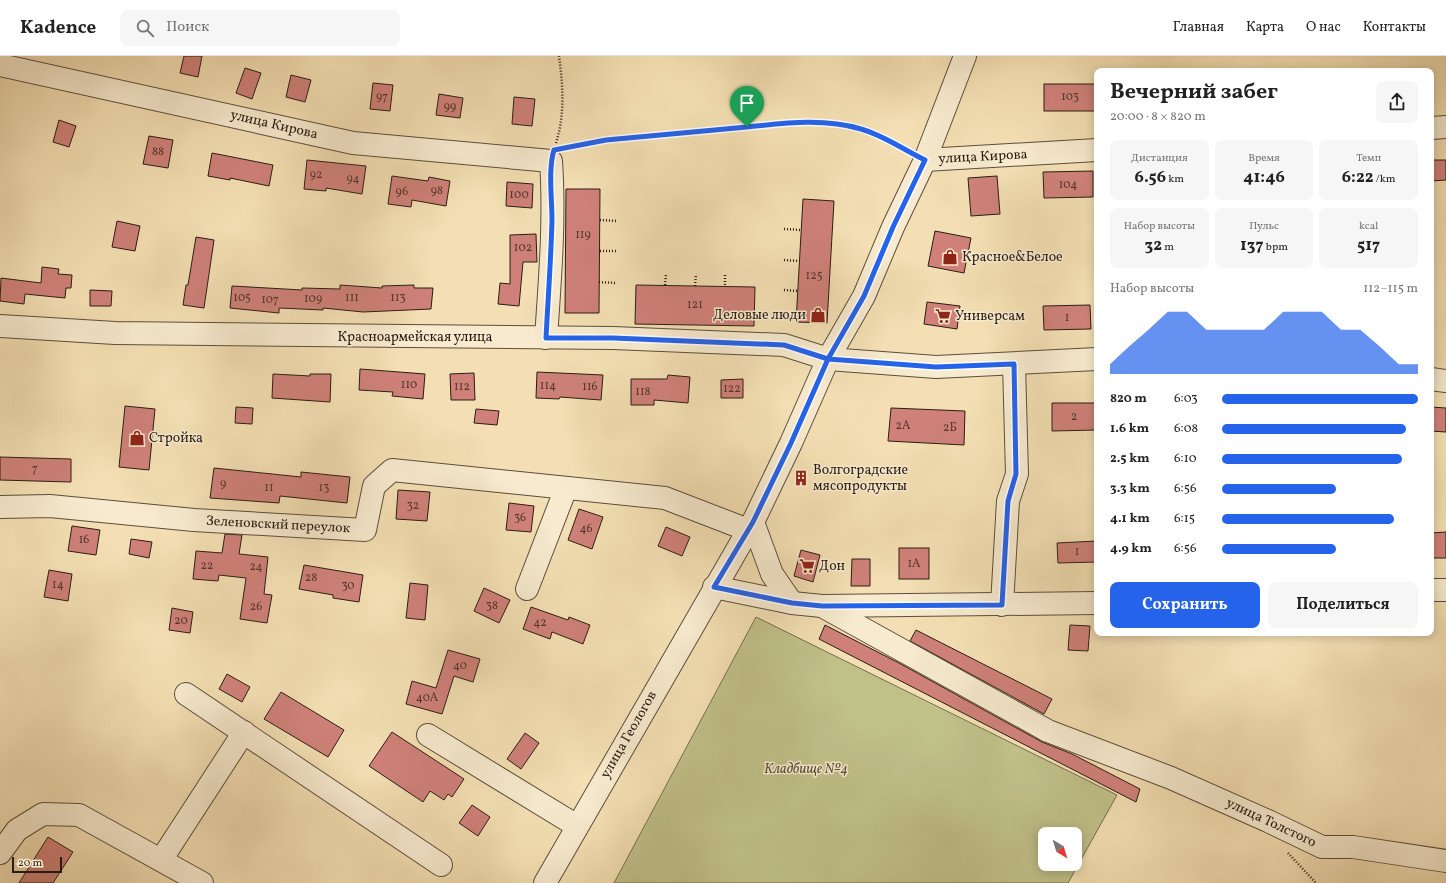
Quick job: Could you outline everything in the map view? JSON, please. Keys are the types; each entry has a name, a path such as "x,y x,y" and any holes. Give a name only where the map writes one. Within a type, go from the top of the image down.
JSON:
{"street":[{"name":"улица Геологов","path":"545,883 750,526 791,443 828,359 864,296 893,227 925,160 965,56"},
{"name":"улица Кирова","path":"0,65 353,143 553,155"},
{"path":"1434,128 1446,127"},
{"name":"улица Кирова","path":"925,160 1094,150"},
{"path":"546,338 551,255 553,155"},
{"name":"Красноармейская улица","path":"0,326 178,335 613,338 784,345 828,359 936,367 1094,359"},
{"path":"1002,605 1008,501 1016,474 1014,364"},
{"path":"1434,379 1446,381"},
{"name":"Зеленовский переулок","path":"0,507 50,506 194,520 365,530 374,486 392,470 665,498 750,526"},
{"path":"527,590 566,488"},
{"path":"750,526 772,574 792,603"},
{"path":"714,587 792,603 822,606 1094,603"},
{"path":"1434,590 1446,590"},
{"name":"улица Толстого","path":"822,606 1048,731 1171,778 1268,821 1322,847 1353,847 1446,861"},
{"path":"186,694 441,865"},
{"path":"161,860 244,732"},
{"path":"428,735 577,826"},
{"path":"0,853 17,830 43,814 79,815 202,883"}],"path":[{"path":"553,155 560,131 563,99 559,56"},
{"name":"улица Кирова","path":"553,155 606,140 795,122 837,124 862,129 925,160"},
{"path":"600,220 618,220"},
{"path":"784,229 801,230"},
{"path":"600,251 617,251"},
{"path":"784,260 799,260"},
{"path":"666,274 666,285"},
{"path":"695,286 696,274"},
{"path":"725,275 725,286"},
{"path":"599,282 615,283"},
{"path":"784,290 798,291"}],"green space":[{"name":"Кладбище №4","path":"756,617 1117,795 1082,858 1082,827 1038,827 1038,871 1075,871 1068,883 614,883"}],"building":[{"path":"184,56 202,56 198,77 180,73"},
{"path":"245,68 261,73 252,99 236,93"},
{"path":"291,75 311,80 305,102 286,97"},
{"path":"373,83 393,85 390,111 370,109"},
{"path":"1044,84 1094,84 1094,111 1044,111"},
{"path":"439,94 463,98 460,118 436,115"},
{"path":"514,97 535,99 532,126 512,124"},
{"path":"59,120 76,126 69,147 53,142"},
{"path":"149,136 173,140 168,168 143,164"},
{"path":"212,153 273,165 269,186 230,178 230,180 208,176"},
{"path":"307,160 366,166 362,194 326,188 326,191 304,189"},
{"path":"1434,160 1446,160 1446,180 1434,181"},
{"path":"1093,171 1093,197 1044,198 1043,172"},
{"path":"392,176 428,181 429,177 450,181 446,206 412,200 411,207 388,204"},
{"path":"997,176 1000,214 971,216 968,178"},
{"path":"507,182 533,184 532,208 506,206"},
{"path":"566,189 600,189 599,313 565,313"},
{"path":"803,199 834,201 827,323 796,322"},
{"path":"117,221 140,226 135,251 112,247"},
{"path":"935,231 971,238 964,273 928,266"},
{"path":"536,234 537,262 523,262 519,306 498,304 500,283 510,284 510,235"},
{"path":"196,237 214,240 204,308 183,305"},
{"path":"42,267 59,269 58,274 72,275 71,288 66,288 65,298 25,294 24,304 0,301 1,278 41,283"},
{"path":"340,285 382,288 382,286 414,285 414,288 433,288 431,309 363,312 323,308 323,310 279,308 279,313 230,308 232,286 302,290 302,288 340,289"},
{"path":"636,285 755,287 754,326 635,324"},
{"path":"90,290 112,291 111,306 90,306"},
{"path":"927,302 960,306 957,329 924,324"},
{"path":"1090,305 1091,329 1044,330 1043,306"},
{"path":"360,369 425,374 423,399 392,396 393,392 359,390"},
{"path":"537,372 603,375 601,400 560,397 559,399 536,398"},
{"path":"474,373 475,400 451,400 450,374"},
{"path":"273,374 310,376 310,374 331,374 330,402 272,398"},
{"path":"668,375 690,377 688,403 654,400 654,405 631,405 631,379 667,379"},
{"path":"743,379 743,398 721,398 721,380"},
{"path":"1052,403 1094,403 1094,430 1052,431"},
{"name":"Стройка","path":"125,406 155,409 149,470 119,467"},
{"path":"236,407 253,408 252,424 235,423"},
{"path":"1434,407 1446,408 1446,432 1434,431"},
{"path":"891,408 965,411 964,445 888,441"},
{"path":"476,409 499,411 497,425 474,423"},
{"path":"0,457 71,459 71,482 0,480"},
{"path":"214,468 301,477 301,472 350,477 347,503 280,496 279,503 210,498"},
{"path":"398,490 430,492 427,521 396,519"},
{"path":"509,503 534,506 531,532 506,530"},
{"path":"579,509 603,517 592,549 568,540"},
{"path":"72,526 100,530 96,555 68,551"},
{"path":"666,527 690,537 682,556 658,546"},
{"path":"1446,532 1446,558 1434,558 1434,533"},
{"path":"225,534 242,535 239,554 268,557 264,594 272,595 267,623 240,619 246,578 219,575 218,581 193,579 196,551 222,553"},
{"path":"131,539 152,542 149,558 129,554"},
{"path":"1094,541 1094,562 1058,563 1057,543"},
{"path":"899,548 929,548 929,579 899,579"},
{"name":"Дон","path":"801,550 820,555 813,582 794,576"},
{"path":"852,559 870,559 870,586 851,586"},
{"path":"304,565 363,575 359,602 333,598 333,595 299,589"},
{"path":"49,570 72,574 68,601 44,597"},
{"path":"410,583 428,585 425,620 406,618"},
{"path":"484,588 510,600 499,623 474,611"},
{"path":"531,607 568,620 569,617 590,625 583,644 552,632 550,639 523,629"},
{"path":"172,608 193,612 190,633 169,630"},
{"path":"825,625 899,663 1042,742 1072,754 1140,789 1136,802 819,639"},
{"path":"1070,625 1090,626 1088,651 1068,650"},
{"path":"916,630 1052,699 1044,714 910,641"},
{"path":"448,650 480,659 473,682 454,676 442,714 406,704 412,681 436,688"},
{"path":"227,674 250,687 242,702 219,689"},
{"path":"281,692 344,730 328,757 264,719"},
{"path":"392,732 464,779 452,797 448,794 444,800 430,791 423,802 369,766"},
{"path":"525,733 539,743 521,769 507,759"},
{"path":"472,805 490,817 478,836 459,823"},
{"path":"48,837 73,852 53,883 19,883"}],"place":[{"name":"Красное&Белое","path":"950,257"},
{"name":"Деловые люди","path":"818,315"},
{"name":"Универсам","path":"943,316"},
{"name":"Стройка","path":"137,438"},
{"name":"Волгоградские мясопродукты","path":"801,478"},
{"name":"Дон","path":"807,566"}],"route":[{"path":"747,127 606,140 554,150 551,161 551,255 546,338 613,338 784,345 828,359 936,367 1014,364 1016,474 1008,501 1002,605 822,606 792,603 714,587 753,522 791,443 828,359 864,296 893,227 925,160 862,129 837,124 795,122 747,127"}]}
